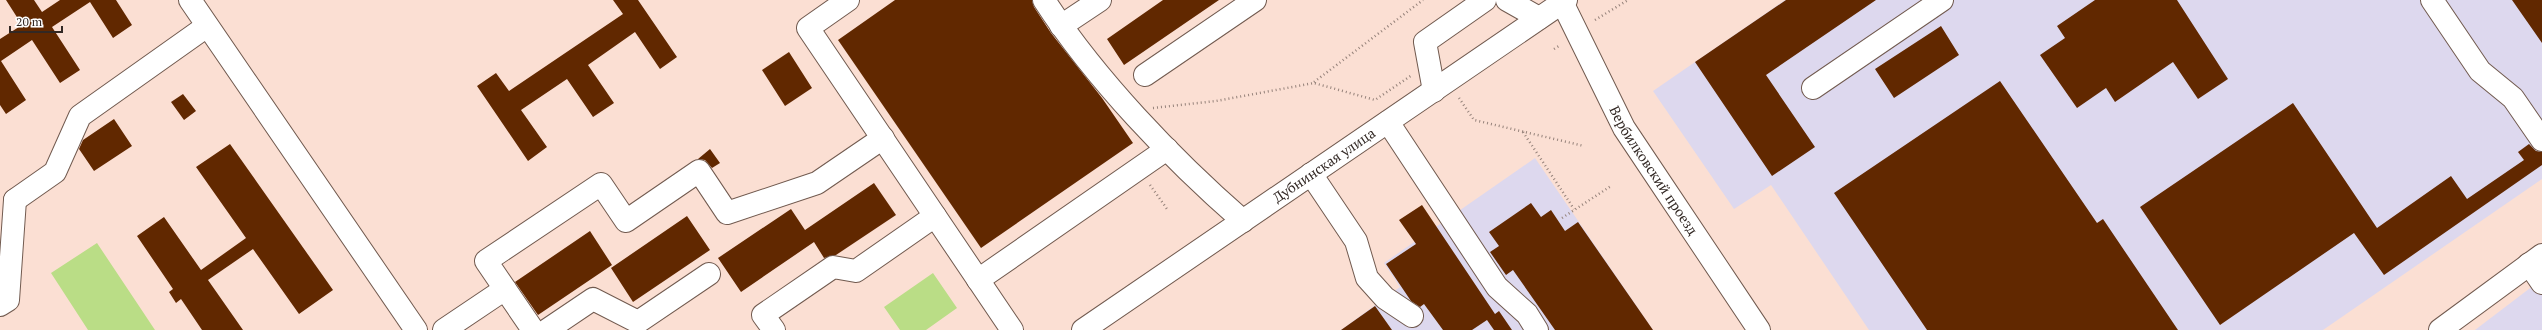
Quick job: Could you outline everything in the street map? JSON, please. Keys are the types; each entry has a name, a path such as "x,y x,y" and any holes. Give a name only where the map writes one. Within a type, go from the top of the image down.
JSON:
{"street":[{"path":"190,0 416,330"},
{"path":"848,0 808,28 1012,330"},
{"path":"1044,0 1061,26 1100,75 1167,149 1243,221"},
{"path":"1061,26 1100,0"},
{"path":"1145,76 1255,0"},
{"path":"1434,90 1426,42 1485,0"},
{"path":"1507,0 1539,18"},
{"path":"1813,88 1942,0"},
{"path":"2432,0 2480,71 2513,98 2542,140"},
{"name":"Дубнинская улица","path":"1082,330 1564,1"},
{"name":"Вербилковский проезд","path":"1564,1 1624,128 1759,330"},
{"path":"0,305 8,300 7,197 55,172 80,116 207,26"},
{"path":"1388,122 1497,287 1526,314 1537,330"},
{"path":"533,330 486,261 601,184 626,221 699,171 727,213 817,183 882,138"},
{"path":"978,280 1167,149"},
{"path":"1311,174 1356,241 1367,278 1385,298 1412,316"},
{"path":"774,330 763,315 833,266 856,271 936,216"},
{"path":"2440,330 2536,259 2542,283"},
{"path":"547,330 593,299 638,322 709,274"},
{"path":"444,330 505,289"}],"path":[{"path":"1314,83 1423,0"},
{"path":"1596,20 1628,0"},
{"path":"1554,49 1558,46"},
{"path":"1133,111 1216,101 1314,83 1375,100 1429,63"},
{"path":"1459,98 1474,120 1584,146"},
{"path":"1522,132 1574,209"},
{"path":"1138,169 1167,209"},
{"path":"1562,218 1611,186"}],"shaded area":[{"path":"1785,0 2542,0 2542,179 2323,330 1869,330 1771,185 1734,209 1653,91"},
{"path":"1535,158 1653,330 1341,330 1400,287 1384,263"},
{"path":"2542,279 2542,330 2475,330"}],"green space":[{"path":"97,243 155,330 88,330 51,273"},
{"path":"933,273 957,308 926,330 900,330 884,307"}],"building":[{"path":"6,0 34,0 42,12 60,0 116,0 132,25 113,38 90,2 52,27 80,70 60,83 32,40 1,61 26,100 6,114 0,105 0,39 22,25"},
{"path":"613,0 638,0 677,57 660,69 635,32 588,65 614,103 593,117 567,79 521,110 547,147 528,161 477,86 496,73 509,91 623,14"},
{"path":"895,0 1032,0 1034,7 1051,33 1102,98 1133,143 981,248 838,40"},
{"path":"1163,0 1219,0 1124,65 1107,39"},
{"path":"1786,0 1876,0 1766,75 1815,147 1772,176 1695,62"},
{"path":"2095,0 2177,0 2228,79 2198,99 2173,62 2115,102 2106,88 2077,108 2040,55 2065,38 2057,26"},
{"path":"2512,0 2542,0 2542,43"},
{"path":"1941,26 1959,55 1894,98 1875,69"},
{"path":"789,52 812,88 785,106 762,70"},
{"path":"2000,81 2097,223 2103,219 2178,330 1927,330 1834,193"},
{"path":"183,94 196,111 184,120 171,102"},
{"path":"2293,103 2377,228 2451,176 2467,199 2524,160 2518,152 2529,144 2536,151 2542,152 2542,165 2384,275 2354,233 2220,325 2140,207"},
{"path":"114,119 132,146 94,171 79,149 83,140"},
{"path":"230,144 333,290 299,314 253,249 208,280 243,330 202,330 181,299 176,303 169,292 173,289 137,236 164,217 201,270 246,238 196,167"},
{"path":"710,149 720,163 712,168 705,160 698,159"},
{"path":"874,183 896,215 836,255 824,258 814,242 741,292 718,258 791,209 805,230"},
{"path":"1531,203 1541,217 1551,210 1565,231 1578,222 1653,330 1555,330 1513,270 1506,275 1490,252 1499,246 1489,232"},
{"path":"1422,205 1495,314 1499,311 1512,330 1494,330 1487,320 1472,330 1443,330 1424,304 1420,307 1411,301 1386,264 1416,244 1399,220"},
{"path":"687,216 710,250 633,302 611,268"},
{"path":"590,231 612,265 538,315 515,282"},
{"path":"1375,306 1392,330 1341,330"}]}
